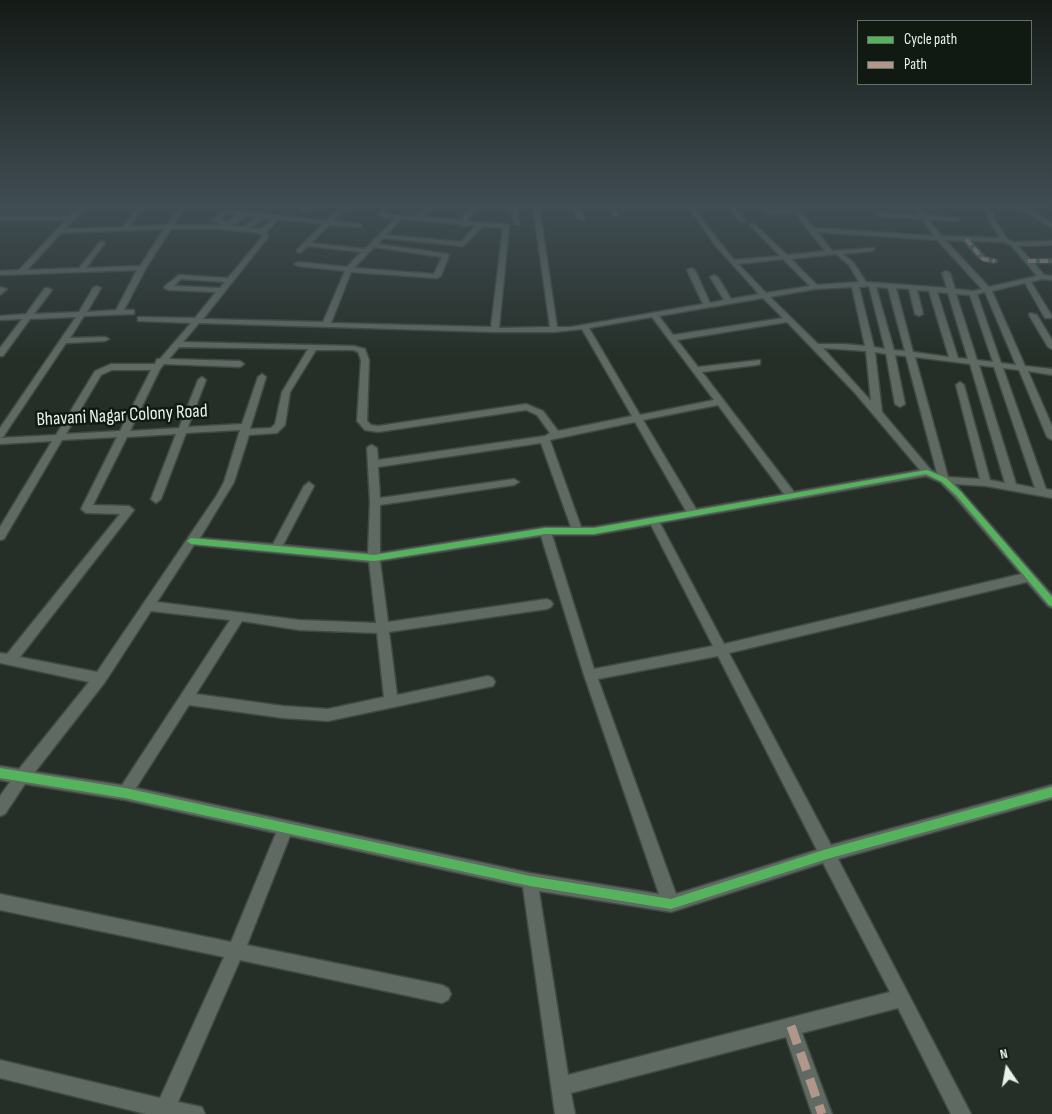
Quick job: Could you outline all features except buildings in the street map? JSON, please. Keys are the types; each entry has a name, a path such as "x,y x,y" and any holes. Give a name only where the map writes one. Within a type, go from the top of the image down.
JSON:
{"street":[{"path":"21,272 35,258"},
{"path":"80,271 91,258"},
{"path":"119,312 149,258"},
{"path":"100,678 5,659 129,510 86,509 158,364 196,322 248,258"},
{"path":"326,325 349,270 360,258"},
{"path":"298,264 349,270 437,276 445,258"},
{"path":"495,330 503,258"},
{"path":"544,258 554,330"},
{"path":"730,258 764,296 816,346 877,412 927,472 944,480 959,494 1052,603"},
{"path":"734,262 767,258"},
{"path":"785,258 815,287"},
{"path":"842,258 852,264 868,284 890,351 900,404"},
{"path":"957,258 988,291 1052,437"},
{"path":"982,258 994,261"},
{"path":"1025,258 1042,277"},
{"path":"1028,261 1052,261"},
{"path":"0,273 142,268"},
{"path":"691,270 707,305"},
{"path":"946,273 1012,488"},
{"path":"222,290 168,288 180,276 230,280"},
{"path":"714,277 728,301"},
{"path":"141,319 495,330 554,330 815,287 891,284 973,293 1042,277 1052,278"},
{"path":"1027,281 1050,316"},
{"path":"855,284 870,348 877,412"},
{"path":"891,284 944,480"},
{"path":"912,287 919,314"},
{"path":"0,435 82,314 97,288"},
{"path":"932,289 954,359"},
{"path":"0,354 48,290"},
{"path":"973,293 1047,494"},
{"path":"0,318 131,312"},
{"path":"653,314 791,495"},
{"path":"1050,316 1033,315 1052,347"},
{"path":"671,338 789,319"},
{"path":"584,326 693,514"},
{"path":"64,341 105,339"},
{"path":"176,344 314,346 354,348 362,351 365,360 362,421 368,428 378,429 526,407 536,409 542,413 556,434"},
{"name":"Bhavani Nagar Colony Road","path":"0,441 184,430 245,429 274,431 280,425 286,392 314,346"},
{"path":"816,346 870,348 1052,372"},
{"path":"696,370 757,362"},
{"path":"0,536 98,373 110,367 158,364 240,364"},
{"path":"0,809 21,778 100,678 221,497 229,482 262,377"},
{"path":"156,499 202,380"},
{"path":"960,386 986,483"},
{"path":"373,464 545,439 556,434 720,402"},
{"path":"545,439 577,530"},
{"path":"372,448 375,502 374,558 391,702"},
{"path":"191,541 374,558 545,531 594,531 654,522 791,495 927,472"},
{"path":"944,480 986,483 1047,494"},
{"path":"375,502 514,482"},
{"path":"276,549 309,486"},
{"path":"654,522 961,1114"},
{"path":"545,531 590,675 670,904"},
{"path":"590,675 721,650 1028,577"},
{"path":"148,606 240,616 299,625 382,628 547,604"},
{"path":"125,793 240,616"},
{"path":"186,699 283,712 328,715 488,682"},
{"path":"0,773 21,778 125,793 530,881 670,904 827,854 1052,792"},
{"path":"164,1112 236,950 286,828"},
{"path":"530,881 565,1114"},
{"path":"0,902 442,994"},
{"path":"561,1086 902,998"},
{"path":"791,1026 822,1114"},
{"path":"0,1069 164,1112 195,1114"}],"marked path":[{"path":"982,258 995,261"},
{"path":"1028,261 1052,261"},
{"path":"791,1026 822,1114"}],"cycle path":[{"path":"191,541 374,558 545,531 594,531 927,472 944,480 959,494 1052,603"},
{"path":"0,773 125,793 530,881 671,904 827,854 1052,792"}]}
